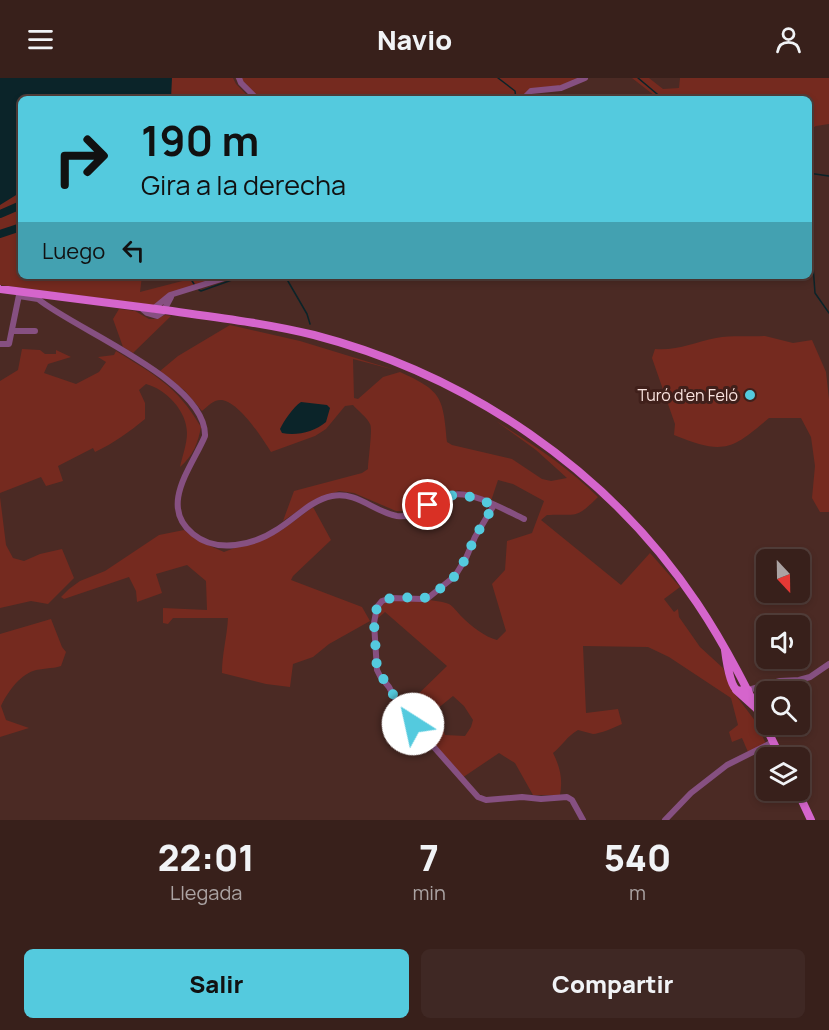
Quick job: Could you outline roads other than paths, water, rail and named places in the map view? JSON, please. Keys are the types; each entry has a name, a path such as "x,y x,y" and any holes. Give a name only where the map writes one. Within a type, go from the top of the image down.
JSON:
{"main road":[{"path":"0,289 40,297 153,309 165,305 175,312 289,330 360,349 413,369 494,411 588,479 624,514 671,567 696,601 724,646 756,707"},
{"path":"724,646 726,663 736,690 756,708"},
{"path":"736,690 748,690"},
{"path":"770,735 776,747"},
{"path":"802,801 811,820"}],"street":[{"path":"239,78 254,96"},
{"path":"527,96 531,91 561,88 585,78"},
{"path":"140,307 153,315 160,314 176,292 221,279"},
{"path":"0,344 9,344 19,294"},
{"path":"40,297 147,365 180,391 200,414 205,436 182,482 177,497 177,507 184,525 208,543 227,546 251,541 277,530 317,501 340,495 366,502 398,516 416,512 441,498 452,495 469,496 524,519"},
{"path":"12,331 35,331"},
{"path":"494,505 455,576 428,598 392,598 377,607 374,623 377,670 402,711 478,797 486,800 567,797 572,800 583,820"},
{"path":"748,690 780,681 810,677 829,664"},
{"path":"665,820 691,793 727,765 773,742"}],"water":[{"path":"0,78 172,78 171,96 18,96 18,194 0,205"},
{"path":"301,402 327,405 330,408 326,422 305,432 282,433 280,429 284,422"}],"waterway":[{"path":"498,78 515,91 516,96"},
{"path":"638,78 659,96"},
{"path":"812,174 829,176"},
{"path":"0,214 18,206"},
{"path":"0,234 18,228"},
{"path":"812,252 815,293 829,313"},
{"path":"191,279 194,284"},
{"path":"199,290 235,279"},
{"path":"287,279 307,314 310,324"}],"place":[{"name":"Turó d'en Feló","path":"750,395"}]}
